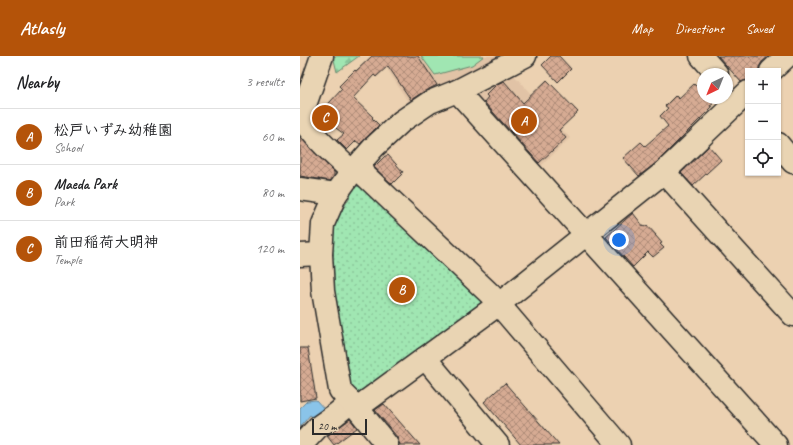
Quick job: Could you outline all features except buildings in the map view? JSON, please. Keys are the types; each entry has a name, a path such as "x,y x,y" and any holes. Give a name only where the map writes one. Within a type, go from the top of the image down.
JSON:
{"street":[{"path":"322,56 303,111 303,117 306,124 319,139 354,169 499,304 619,445"},
{"path":"387,445 340,390 324,291 310,254 336,194 354,169 374,147 402,121 430,102 457,91 524,56"},
{"path":"701,56 712,68"},
{"path":"774,68 787,56"},
{"path":"457,91 776,445"},
{"path":"301,445 318,427 425,358 499,304 664,172 741,97"},
{"path":"781,148 793,162"},
{"path":"664,172 793,316"},
{"path":"300,189 336,194"},
{"path":"425,358 498,445"}],"shaded area":[{"path":"379,56 497,56 570,138 538,169 457,82 410,105"}],"green space":[{"path":"333,56 359,56 337,72"},
{"path":"421,56 484,56 472,65 435,75"},
{"path":"356,186 367,188 486,304 360,398 350,392 329,276 333,226"}],"water":[{"path":"316,400 325,410 316,420 310,415 300,427 300,408 307,401"}],"place":[{"name":"前田稲荷大明神","path":"325,118"},
{"name":"松戸いずみ幼稚園","path":"524,121"},
{"name":"Maeda Park","path":"402,290"}]}
